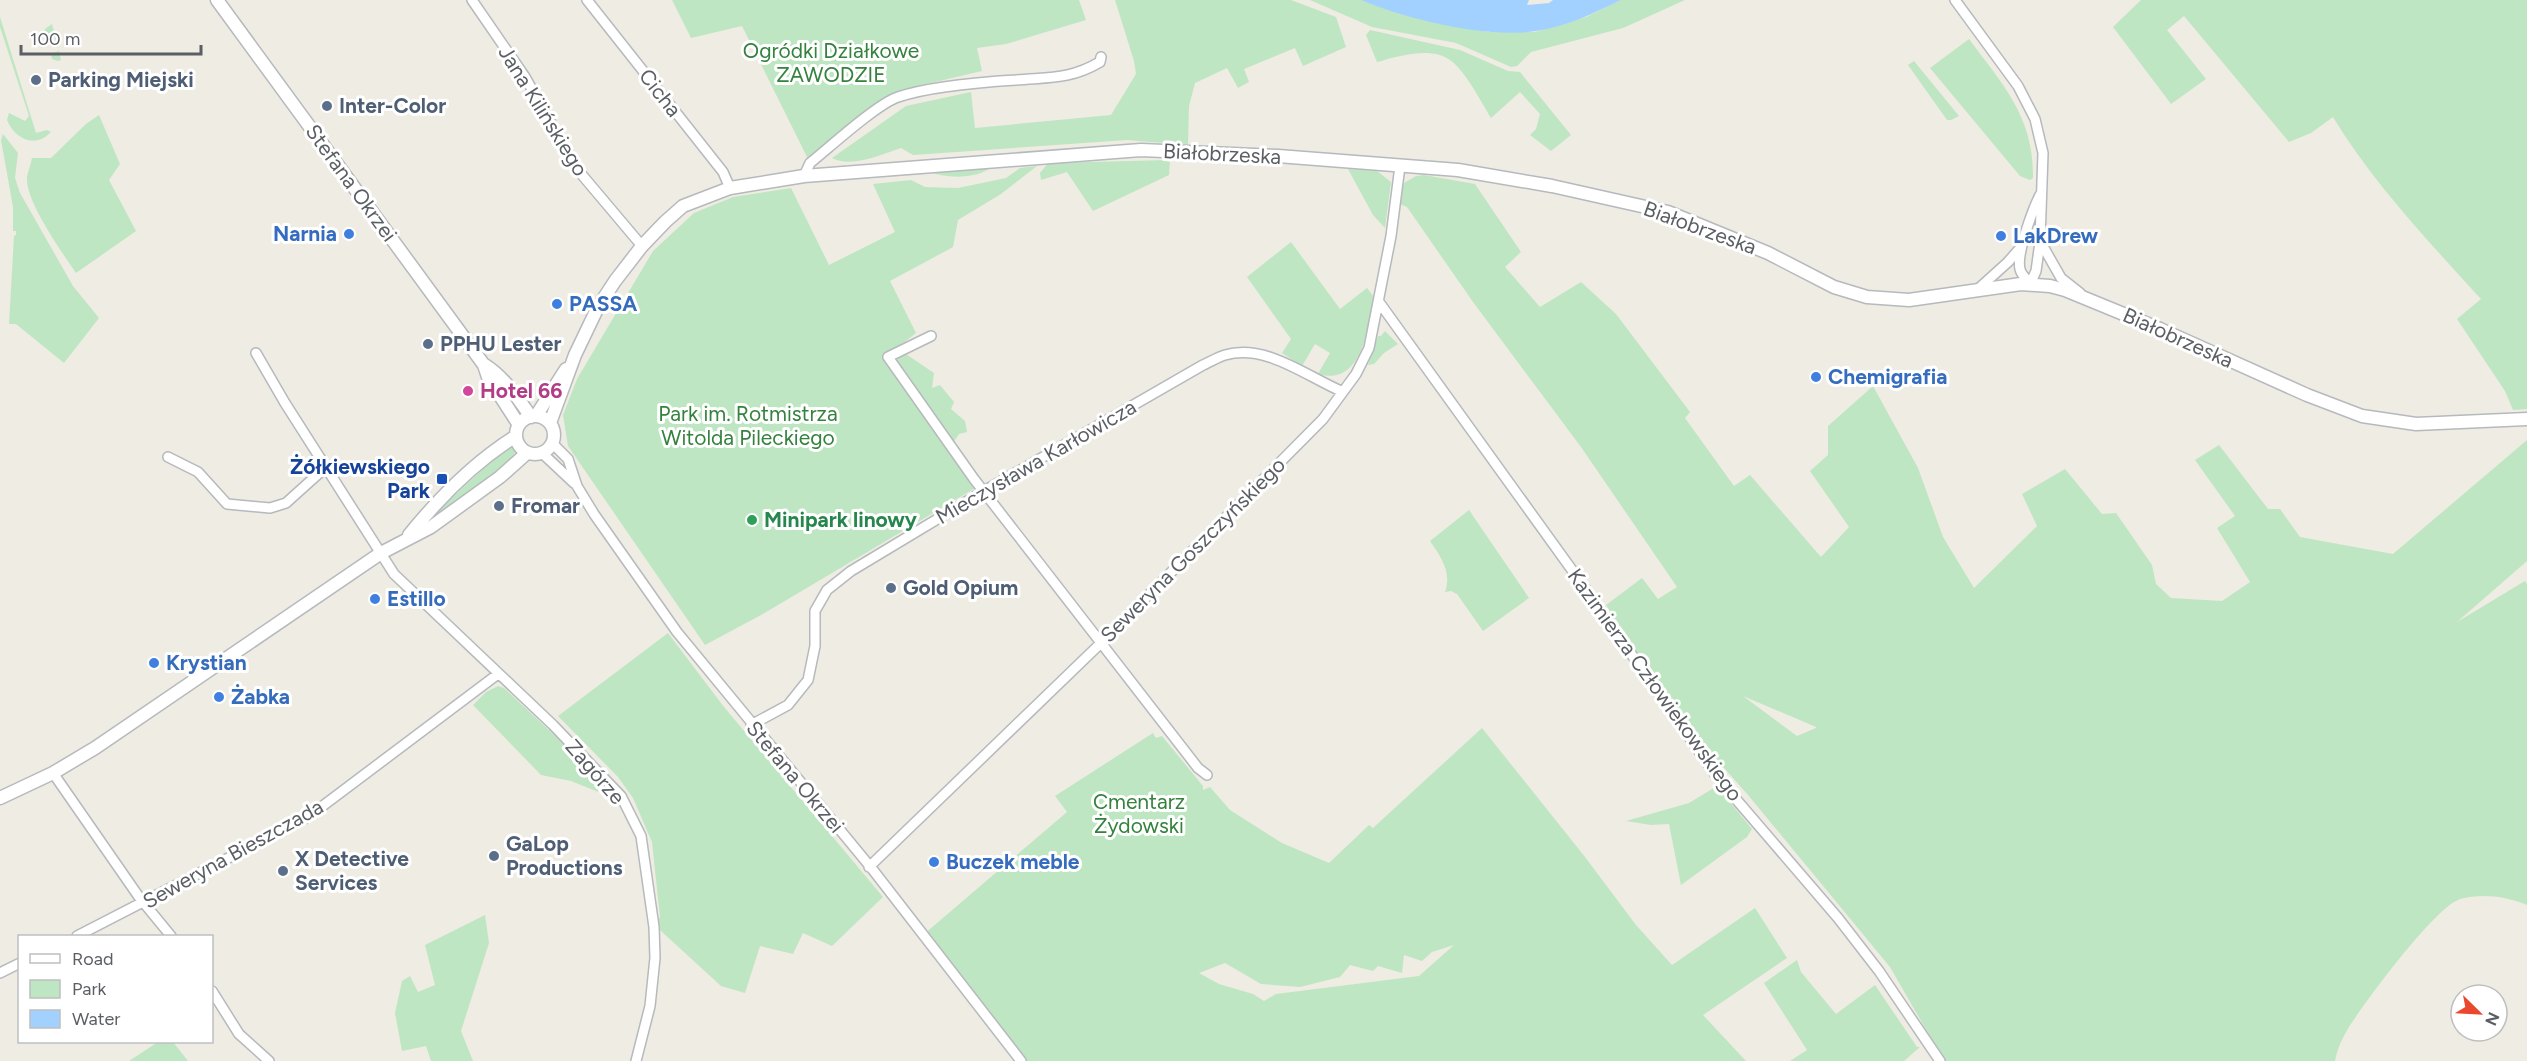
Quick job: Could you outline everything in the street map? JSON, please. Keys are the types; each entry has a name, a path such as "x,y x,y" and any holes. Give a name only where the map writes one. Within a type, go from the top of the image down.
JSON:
{"street":[{"name":"Stefana Okrzei","path":"218,0 484,365 488,377 518,430"},
{"name":"Jana Kilińskiego","path":"472,0 525,77 577,169 642,246"},
{"name":"Cicha","path":"587,0 723,172 730,188"},
{"path":"1955,0 2018,86 2035,119 2043,153 2040,241 2036,271 2030,284 2021,273 2019,265 2035,204 2041,193"},
{"path":"804,176 810,163 896,97 1007,81 1058,78 1090,68 1100,62 1101,57"},
{"name":"Białobrzeska","path":"550,423 575,355 598,307 642,246 683,206 730,188 804,176 1141,150 1278,156 1470,172 1552,186 1668,212 1767,253 1834,287 1868,297 1909,300 2030,284 2050,286 2084,297 2307,395 2362,416 2416,424 2527,419"},
{"name":"Seweryna Goszczyńskiego","path":"869,867 1102,642 1323,419 1341,391 1356,374 1369,348 1379,302 1400,166"},
{"path":"2040,241 2061,278 2084,297"},
{"path":"1977,290 2023,245"},
{"name":"Kazimierza Człowiekowskiego","path":"1379,302 1595,602 1717,777 1838,918 1879,971 1940,1061"},
{"path":"931,336 888,357 984,491 1198,768 1207,775"},
{"name":"Zagórze","path":"256,353 285,403 394,574 553,725 621,796 641,836 654,927 655,958 650,1006 636,1061"},
{"name":"Mieczysława Karłowicza","path":"751,724 788,705 808,680 815,646 815,611 827,590 851,571 984,491 1225,354 1256,353 1274,359 1341,391"},
{"name":"Białobrzeska","path":"534,416 575,355"},
{"name":"Stefana Okrzei","path":"484,365 493,370 534,416"},
{"path":"517,397 530,400 548,395"},
{"path":"406,538 427,512 497,448 534,416 550,423 554,430 552,443 542,453 527,453 519,446 518,430"},
{"name":"Stefana Okrzei","path":"552,443 568,459 578,486"},
{"path":"0,798 95,748 381,553 446,516 500,477 527,453"},
{"name":"Stefana Okrzei","path":"542,453 578,486 677,632 869,867 1021,1061"},
{"path":"168,457 198,472 227,504 241,507 278,507 286,503 326,467"},
{"name":"Seweryna Bieszczada","path":"79,935 308,818 498,674"},
{"path":"53,772 144,903 170,935"},
{"path":"0,972 18,964"},
{"path":"213,993 238,1034 269,1061"}],"green space":[{"name":"Ogródki Działkowe ZAWODZIE","path":"672,0 1079,0 1086,20 1006,44 977,48 982,71 905,89 808,159 742,26 691,38"},
{"path":"1115,0 1291,0 1336,17 1346,47 1303,66 1295,48 1244,69 1249,82 1238,88 1227,68 1195,83 1189,106 1188,145 1127,140 913,155 901,148 857,161 848,162 832,158 906,106 971,92 975,128 1111,115 1136,74"},
{"path":"1310,0 1361,0 1436,23 1489,32 1535,32 1586,17 1621,0 1685,0 1623,28 1531,52 1517,66 1511,67 1456,43 1372,27"},
{"path":"2141,0 2527,0 2527,409 2513,410 2505,391 2457,319 2481,299 2384,189 2333,117 2311,133 2289,142 2184,16 2167,30 2206,79 2171,104 2113,27"},
{"path":"0,17 36,133 47,130 51,132 38,140 26,140 20,137 7,120 9,113 25,121 29,116 0,27"},
{"path":"52,24 58,48 53,33 44,35 45,29"},
{"path":"1370,30 1460,50 1508,71 1520,72 1571,135 1551,151 1530,135 1536,129 1540,114 1520,92 1491,118 1461,71 1450,60 1442,56 1424,53 1377,62 1366,35"},
{"path":"1969,39 2004,87 2022,119 2032,156 2033,178 2030,180 2020,176 1930,68"},
{"path":"59,51 61,60 52,59 51,54"},
{"path":"1914,61 1959,116 1947,120 1908,65"},
{"path":"99,115 120,164 109,180 136,231 76,273 38,212 28,187 27,177 32,158 51,158 86,124"},
{"path":"3,134 18,153 15,178 20,193 73,286 99,318 64,363 16,324 9,324 16,231 13,231 13,207 1,140"},
{"path":"1170,160 1169,175 1093,211 1067,172 1041,180 1040,173 1048,163"},
{"path":"993,166 979,173 963,176 945,176 930,172"},
{"name":"Park im. Rotmistrza Witolda Pileckiego","path":"1037,166 1001,194 958,220 953,247 890,281 916,333 897,348 934,373 932,388 940,385 954,402 951,409 965,421 967,432 959,434 951,446 977,487 761,615 705,645 568,446 563,415 577,379 653,251 694,213 733,197 791,188 829,265 895,232 873,184 911,180 925,187 958,188 1006,178 1020,168"},
{"path":"1348,169 1377,171 1391,182 1385,228 1373,215"},
{"path":"1424,175 1475,184 1521,252 1505,267 1540,307 1581,282 1616,314 1690,412 1685,418 1734,486 1750,475 1821,557 1849,527 1810,471 1828,455 1828,426 1873,386 1918,468 1943,537 1974,588 2037,526 2022,494 2065,469 2102,514 2116,513 2152,565 2156,584 2171,598 2222,601 2250,582 2217,528 2235,516 2195,460 2219,445 2268,509 2280,509 2300,537 2393,554 2527,440 2527,561 2457,622 2525,581 2527,584 2527,905 2503,898 2485,896 2460,899 2449,906 2418,936 2370,998 2349,1027 2335,1061 1944,1061 1890,967 1748,795 1685,724 1606,605 1642,578 1658,599 1677,587 1581,447 1473,302 1407,207 1399,204 1404,183 1416,176","holes":["1743,696 1816,727 1797,736"]},
{"path":"1291,242 1340,309 1367,288 1374,297 1366,338 1361,351 1345,372 1333,376 1318,374 1330,353 1315,344 1302,366 1282,353 1291,339 1247,277"},
{"path":"1385,331 1398,344 1384,353 1374,364 1368,365 1378,336"},
{"path":"510,444 516,452 502,469 427,521"},
{"path":"1469,510 1529,598 1483,631 1457,594 1451,591 1445,592 1446,571 1430,541"},
{"path":"668,633 724,707 883,897 832,946 803,933 793,954 760,946 745,993 721,986 654,927 660,917 652,842 633,798 618,777 558,716"},
{"path":"498,686 504,688 599,777 606,787 601,793 571,781 541,775 473,705 486,692"},
{"name":"Cmentarz Żydowski","path":"1482,728 1636,925 1672,965 1755,908 1787,958 1703,1015 1746,1061 1021,1061 923,935 1067,812 1055,796 1153,733 1156,738 1162,736 1203,786 1203,790 1210,787 1230,810 1282,843 1329,863 1369,825 1373,828","holes":["1454,945 1419,976 1276,994 1264,1001 1253,994 1219,984 1199,973 1225,963 1261,984 1300,987 1340,977 1350,965 1373,971 1378,966 1402,973 1404,955 1422,961 1432,952"]},
{"path":"1717,786 1752,829 1747,837 1681,885 1669,824 1651,825 1626,821 1689,803"},
{"path":"485,915 489,943 461,1031 473,1061 431,1061 426,1046 402,1051 395,1013 402,981 410,976 418,992 435,985 425,945"},
{"path":"1797,960 1801,972 1836,1014 1875,985 1917,1047 1920,1047 1904,1061 1790,1061 1807,1050 1764,983"},
{"path":"156,1043 174,1043 188,1061 129,1061"}],"water":[{"path":"1361,0 1529,0 1527,5 1549,3 1553,0 1621,0 1580,19 1558,26 1517,33 1447,26 1401,14"}],"place":[{"name":"Parking Miejski","path":"36,80"},
{"name":"Inter-Color","path":"327,106"},
{"name":"Narnia","path":"349,234"},
{"name":"LakDrew","path":"2001,236"},
{"name":"PASSA","path":"557,304"},
{"name":"PPHU Lester","path":"428,344"},
{"name":"Chemigrafia","path":"1816,377"},
{"name":"Hotel 66","path":"468,391"},
{"name":"Żółkiewskiego Park","path":"442,479"},
{"name":"Fromar","path":"499,506"},
{"name":"Minipark linowy","path":"752,520"},
{"name":"Gold Opium","path":"891,588"},
{"name":"Estillo","path":"375,599"},
{"name":"Krystian","path":"154,663"},
{"name":"Żabka","path":"219,697"},
{"name":"GaLop Productions","path":"494,856"},
{"name":"Buczek meble","path":"934,862"},
{"name":"X Detective Services","path":"283,871"}]}
